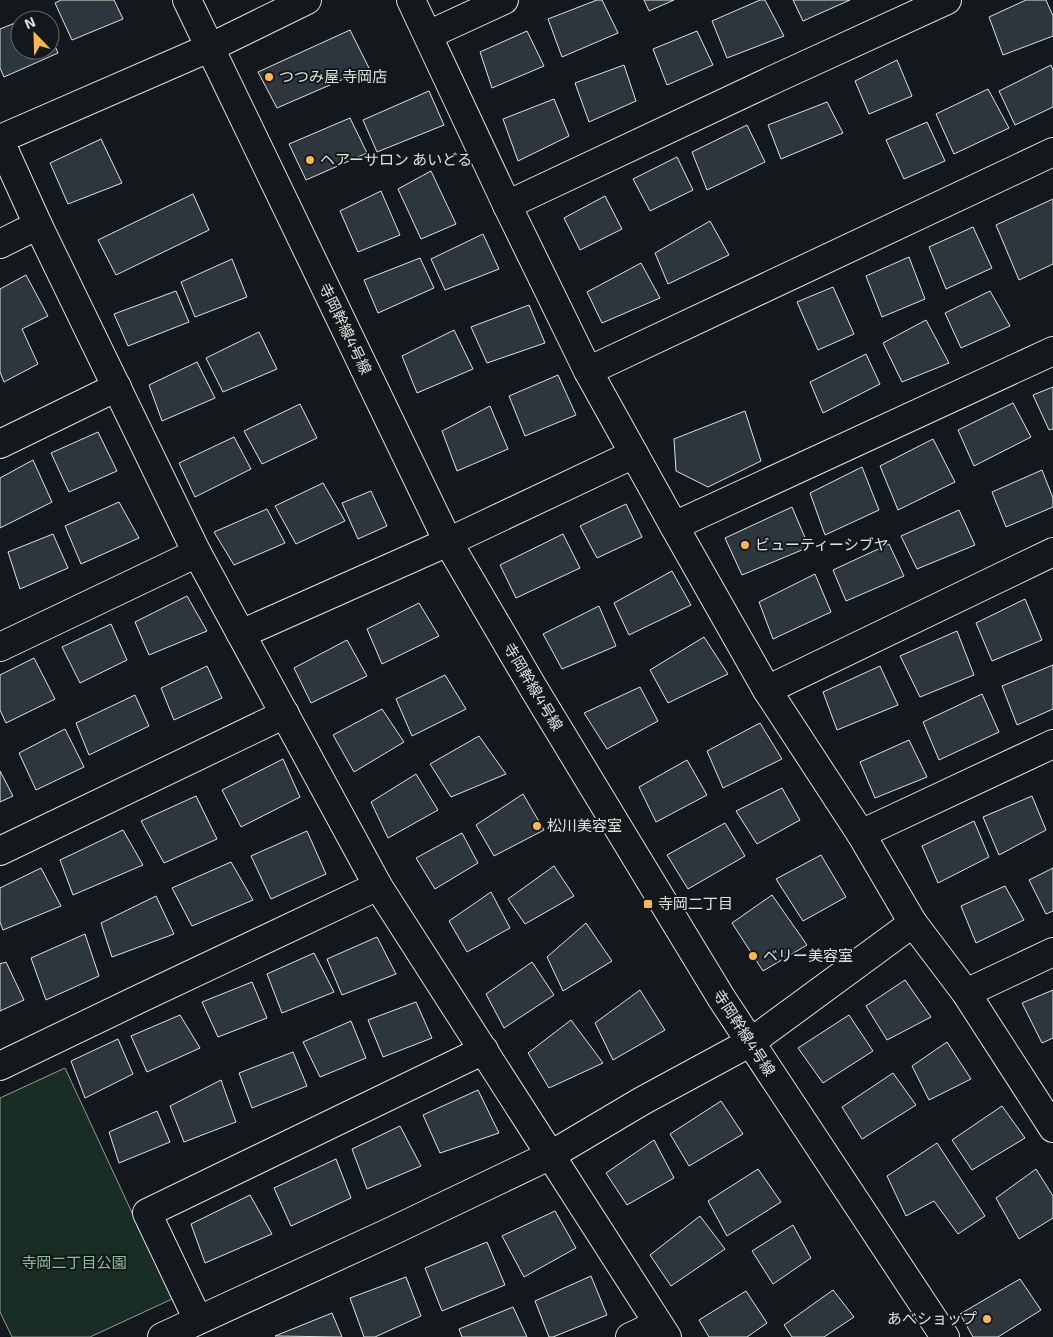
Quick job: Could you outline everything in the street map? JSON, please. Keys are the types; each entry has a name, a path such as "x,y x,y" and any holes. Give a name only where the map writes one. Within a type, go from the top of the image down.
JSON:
{"street":[{"name":"寺岡幹線4号線","path":"187,0 448,542 534,689 722,999 945,1337"},
{"path":"307,0 210,48 0,140 38,225 197,553 378,886 663,1330 630,1337"},
{"path":"411,0 507,205 588,371 767,690 861,834 913,923 966,993 1053,1128"},
{"path":"428,35 504,0"},
{"path":"507,205 946,0"},
{"path":"588,371 1053,152"},
{"path":"0,244 38,225"},
{"path":"674,526 1053,351"},
{"path":"0,444 116,386"},
{"path":"241,634 448,542 634,454"},
{"path":"767,690 1053,552"},
{"path":"0,647 197,553"},
{"path":"0,851 285,714"},
{"path":"861,834 1053,744"},
{"path":"0,1066 378,886"},
{"path":"162,1337 390,1232 551,1155 642,1101 751,1042 913,923"},
{"path":"966,993 1053,952"},
{"path":"198,1320 147,1213 484,1050"}],"green space":[{"name":"寺岡二丁目公園","path":"65,1068 172,1299 90,1337 12,1337 0,1312 0,1098"}],"building":[{"path":"61,0 114,0 123,19 72,40 60,10 55,3"},
{"path":"597,0 602,0 618,33 562,57 548,19"},
{"path":"644,0 674,0 649,11"},
{"path":"760,0 765,0 784,36 727,58 712,21"},
{"path":"793,0 850,0 803,21"},
{"path":"1026,0 1046,0 1053,16 1053,36 1003,55 989,17"},
{"path":"10,25 10,60 42,60 4,77 0,68 0,29"},
{"path":"350,30 369,68 277,108 258,72"},
{"path":"527,31 544,66 492,88 480,52"},
{"path":"697,31 713,65 667,85 653,49"},
{"path":"897,60 912,96 869,114 855,81"},
{"path":"624,65 636,101 589,122 575,83"},
{"path":"1051,65 1053,70 1053,107 1015,125 999,91"},
{"path":"988,89 1009,128 954,154 936,114"},
{"path":"429,91 444,125 377,152 363,120"},
{"path":"554,99 569,136 518,161 503,119"},
{"path":"827,102 843,133 781,159 768,125"},
{"path":"350,118 367,153 306,180 289,144"},
{"path":"927,122 945,161 904,179 886,140"},
{"path":"747,125 765,162 707,190 692,152"},
{"path":"101,139 122,183 68,204 50,163"},
{"path":"677,157 693,190 650,211 633,179"},
{"path":"431,171 456,224 421,239 398,189"},
{"path":"381,191 400,235 358,252 340,211"},
{"path":"193,194 209,230 116,275 98,240"},
{"path":"605,196 622,229 580,250 564,218"},
{"path":"1053,199 1053,264 1019,280 996,225"},
{"path":"710,221 729,255 668,284 655,253"},
{"path":"973,227 992,268 946,289 929,247"},
{"path":"483,234 499,269 445,290 431,259"},
{"path":"909,257 925,299 882,317 866,276"},
{"path":"420,258 434,288 378,313 364,280"},
{"path":"232,259 247,297 195,317 181,282"},
{"path":"641,263 660,298 602,323 587,292"},
{"path":"26,275 48,316 22,329 38,364 4,382 0,372 0,289"},
{"path":"833,287 854,334 818,350 797,302"},
{"path":"176,291 189,322 128,346 114,314"},
{"path":"990,291 1010,326 961,348 945,313"},
{"path":"529,305 545,343 487,363 471,327"},
{"path":"926,320 949,363 902,382 883,343"},
{"path":"454,330 473,369 417,393 402,356"},
{"path":"259,332 277,369 223,392 206,358"},
{"path":"866,354 880,384 823,413 810,382"},
{"path":"197,362 215,398 162,421 149,385"},
{"path":"558,375 576,415 525,436 509,396"},
{"path":"1053,387 1053,429 1049,430 1033,395"},
{"path":"1013,403 1031,437 974,466 958,430"},
{"path":"300,404 317,438 262,464 244,431"},
{"path":"490,406 508,449 457,471 442,431"},
{"path":"745,411 761,461 708,487 676,471 674,439"},
{"path":"98,432 117,471 69,492 51,453"},
{"path":"234,437 251,469 195,497 179,463"},
{"path":"933,439 955,482 898,510 880,466"},
{"path":"33,460 52,502 0,528 0,478"},
{"path":"862,467 879,510 825,535 810,493"},
{"path":"1042,470 1053,498 1053,507 1006,527 992,492"},
{"path":"323,483 345,521 296,544 275,506"},
{"path":"371,491 387,526 358,539 342,503"},
{"path":"119,502 139,538 81,564 65,526"},
{"path":"626,504 642,537 597,558 580,526"},
{"path":"792,507 809,547 742,575 725,538"},
{"path":"267,509 285,543 234,565 214,532"},
{"path":"959,510 975,545 917,569 901,536"},
{"path":"53,534 68,568 20,589 8,552"},
{"path":"563,534 580,568 516,598 500,565"},
{"path":"889,544 904,576 846,601 833,570"},
{"path":"672,571 691,605 629,635 614,603"},
{"path":"815,574 831,612 773,639 759,602"},
{"path":"187,596 207,631 149,655 135,622"},
{"path":"1025,599 1042,640 992,661 976,623"},
{"path":"419,603 439,636 382,664 367,629"},
{"path":"599,606 616,646 562,669 543,634"},
{"path":"111,624 127,660 80,683 62,647"},
{"path":"957,631 974,675 920,697 900,656"},
{"path":"704,637 728,674 668,703 650,670"},
{"path":"347,640 367,676 311,703 294,668"},
{"path":"34,658 55,699 6,723 0,710 0,675"},
{"path":"1053,665 1053,709 1017,725 1002,686"},
{"path":"207,666 222,698 174,720 161,688"},
{"path":"880,666 898,705 837,730 823,692"},
{"path":"445,675 466,709 412,736 396,699"},
{"path":"640,687 658,721 607,749 584,713"},
{"path":"982,694 999,732 939,760 923,722"},
{"path":"135,695 149,726 89,755 76,723"},
{"path":"382,709 404,742 354,772 333,735"},
{"path":"760,723 782,759 723,788 707,751"},
{"path":"65,729 84,767 36,790 19,753"},
{"path":"479,736 506,774 451,797 430,764"},
{"path":"909,740 927,777 875,798 860,762"},
{"path":"283,759 300,797 241,827 222,790"},
{"path":"687,760 707,795 656,822 639,787"},
{"path":"0,771 13,796 0,802"},
{"path":"416,774 438,810 388,838 371,802"},
{"path":"782,788 800,820 757,844 736,811"},
{"path":"523,794 544,830 494,856 476,825"},
{"path":"196,796 217,839 164,863 141,821"},
{"path":"1032,796 1046,830 999,855 983,817"},
{"path":"974,821 989,857 938,883 922,846"},
{"path":"725,823 745,856 688,889 667,855"},
{"path":"123,830 143,865 73,895 60,860"},
{"path":"307,831 326,874 271,899 251,856"},
{"path":"462,833 478,863 435,889 416,858"},
{"path":"821,855 846,897 803,921 776,879"},
{"path":"231,862 253,900 192,926 172,888"},
{"path":"554,866 574,896 525,924 508,899"},
{"path":"41,868 61,906 3,930 0,922 0,888"},
{"path":"1053,868 1053,911 1046,914 1029,880"},
{"path":"1005,886 1024,920 976,943 961,906"},
{"path":"491,892 510,928 467,952 449,921"},
{"path":"772,895 807,945 763,971 732,923"},
{"path":"156,896 174,934 112,957 101,923"},
{"path":"586,923 612,961 563,991 547,957"},
{"path":"85,934 99,976 46,1000 31,958"},
{"path":"377,937 396,974 342,995 327,959"},
{"path":"314,953 334,992 282,1013 267,974"},
{"path":"6,962 24,1000 0,1011 0,964"},
{"path":"532,962 554,995 504,1028 486,994"},
{"path":"905,980 931,1017 887,1040 866,1006"},
{"path":"252,982 267,1018 218,1037 202,1002"},
{"path":"640,990 665,1030 613,1060 595,1023"},
{"path":"1053,990 1053,1038 1042,1043 1022,1003"},
{"path":"416,1002 432,1038 383,1057 368,1020"},
{"path":"180,1015 200,1048 147,1072 131,1036"},
{"path":"849,1015 873,1051 823,1083 798,1048"},
{"path":"571,1020 603,1063 549,1088 528,1053"},
{"path":"351,1021 366,1058 320,1077 303,1042"},
{"path":"118,1039 133,1074 85,1098 71,1061"},
{"path":"947,1042 971,1079 929,1100 912,1066"},
{"path":"293,1052 307,1086 252,1108 239,1073"},
{"path":"893,1073 916,1105 862,1139 842,1107"},
{"path":"221,1080 236,1122 184,1142 170,1106"},
{"path":"478,1090 499,1133 440,1153 423,1115"},
{"path":"721,1101 743,1134 689,1166 670,1134"},
{"path":"1002,1106 1025,1138 972,1170 952,1140"},
{"path":"157,1111 170,1142 119,1163 109,1132"},
{"path":"400,1126 421,1166 367,1189 352,1149"},
{"path":"654,1140 674,1178 627,1205 606,1173"},
{"path":"937,1143 985,1216 958,1234 934,1201 906,1216 887,1176"},
{"path":"336,1159 351,1198 291,1226 274,1188"},
{"path":"758,1169 781,1202 727,1236 708,1201"},
{"path":"1036,1169 1053,1196 1053,1218 1019,1239 996,1198"},
{"path":"250,1195 272,1234 205,1263 191,1224"},
{"path":"555,1211 576,1248 524,1277 502,1236"},
{"path":"700,1216 725,1249 671,1286 650,1255"},
{"path":"793,1225 811,1258 773,1284 752,1251"},
{"path":"487,1242 505,1285 442,1311 425,1268"},
{"path":"591,1276 607,1315 549,1337 535,1301"},
{"path":"406,1277 421,1316 375,1337 364,1337 350,1298"},
{"path":"1020,1279 1041,1310 998,1337 973,1337 960,1314"},
{"path":"833,1290 854,1317 824,1337 792,1337 784,1325"},
{"path":"746,1291 767,1323 747,1337 709,1337 699,1320"},
{"path":"513,1307 527,1337 462,1337 459,1329"},
{"path":"332,1313 342,1337 275,1336"}],"place":[{"name":"つつみ屋 寺岡店","path":"269,77"},
{"name":"ヘアーサロン あいどる","path":"310,160"},
{"name":"ビューティーシブヤ","path":"745,545"},
{"name":"松川美容室","path":"537,826"},
{"name":"寺岡二丁目","path":"648,904"},
{"name":"ベリー美容室","path":"753,956"},
{"name":"あべショップ","path":"987,1319"}]}
